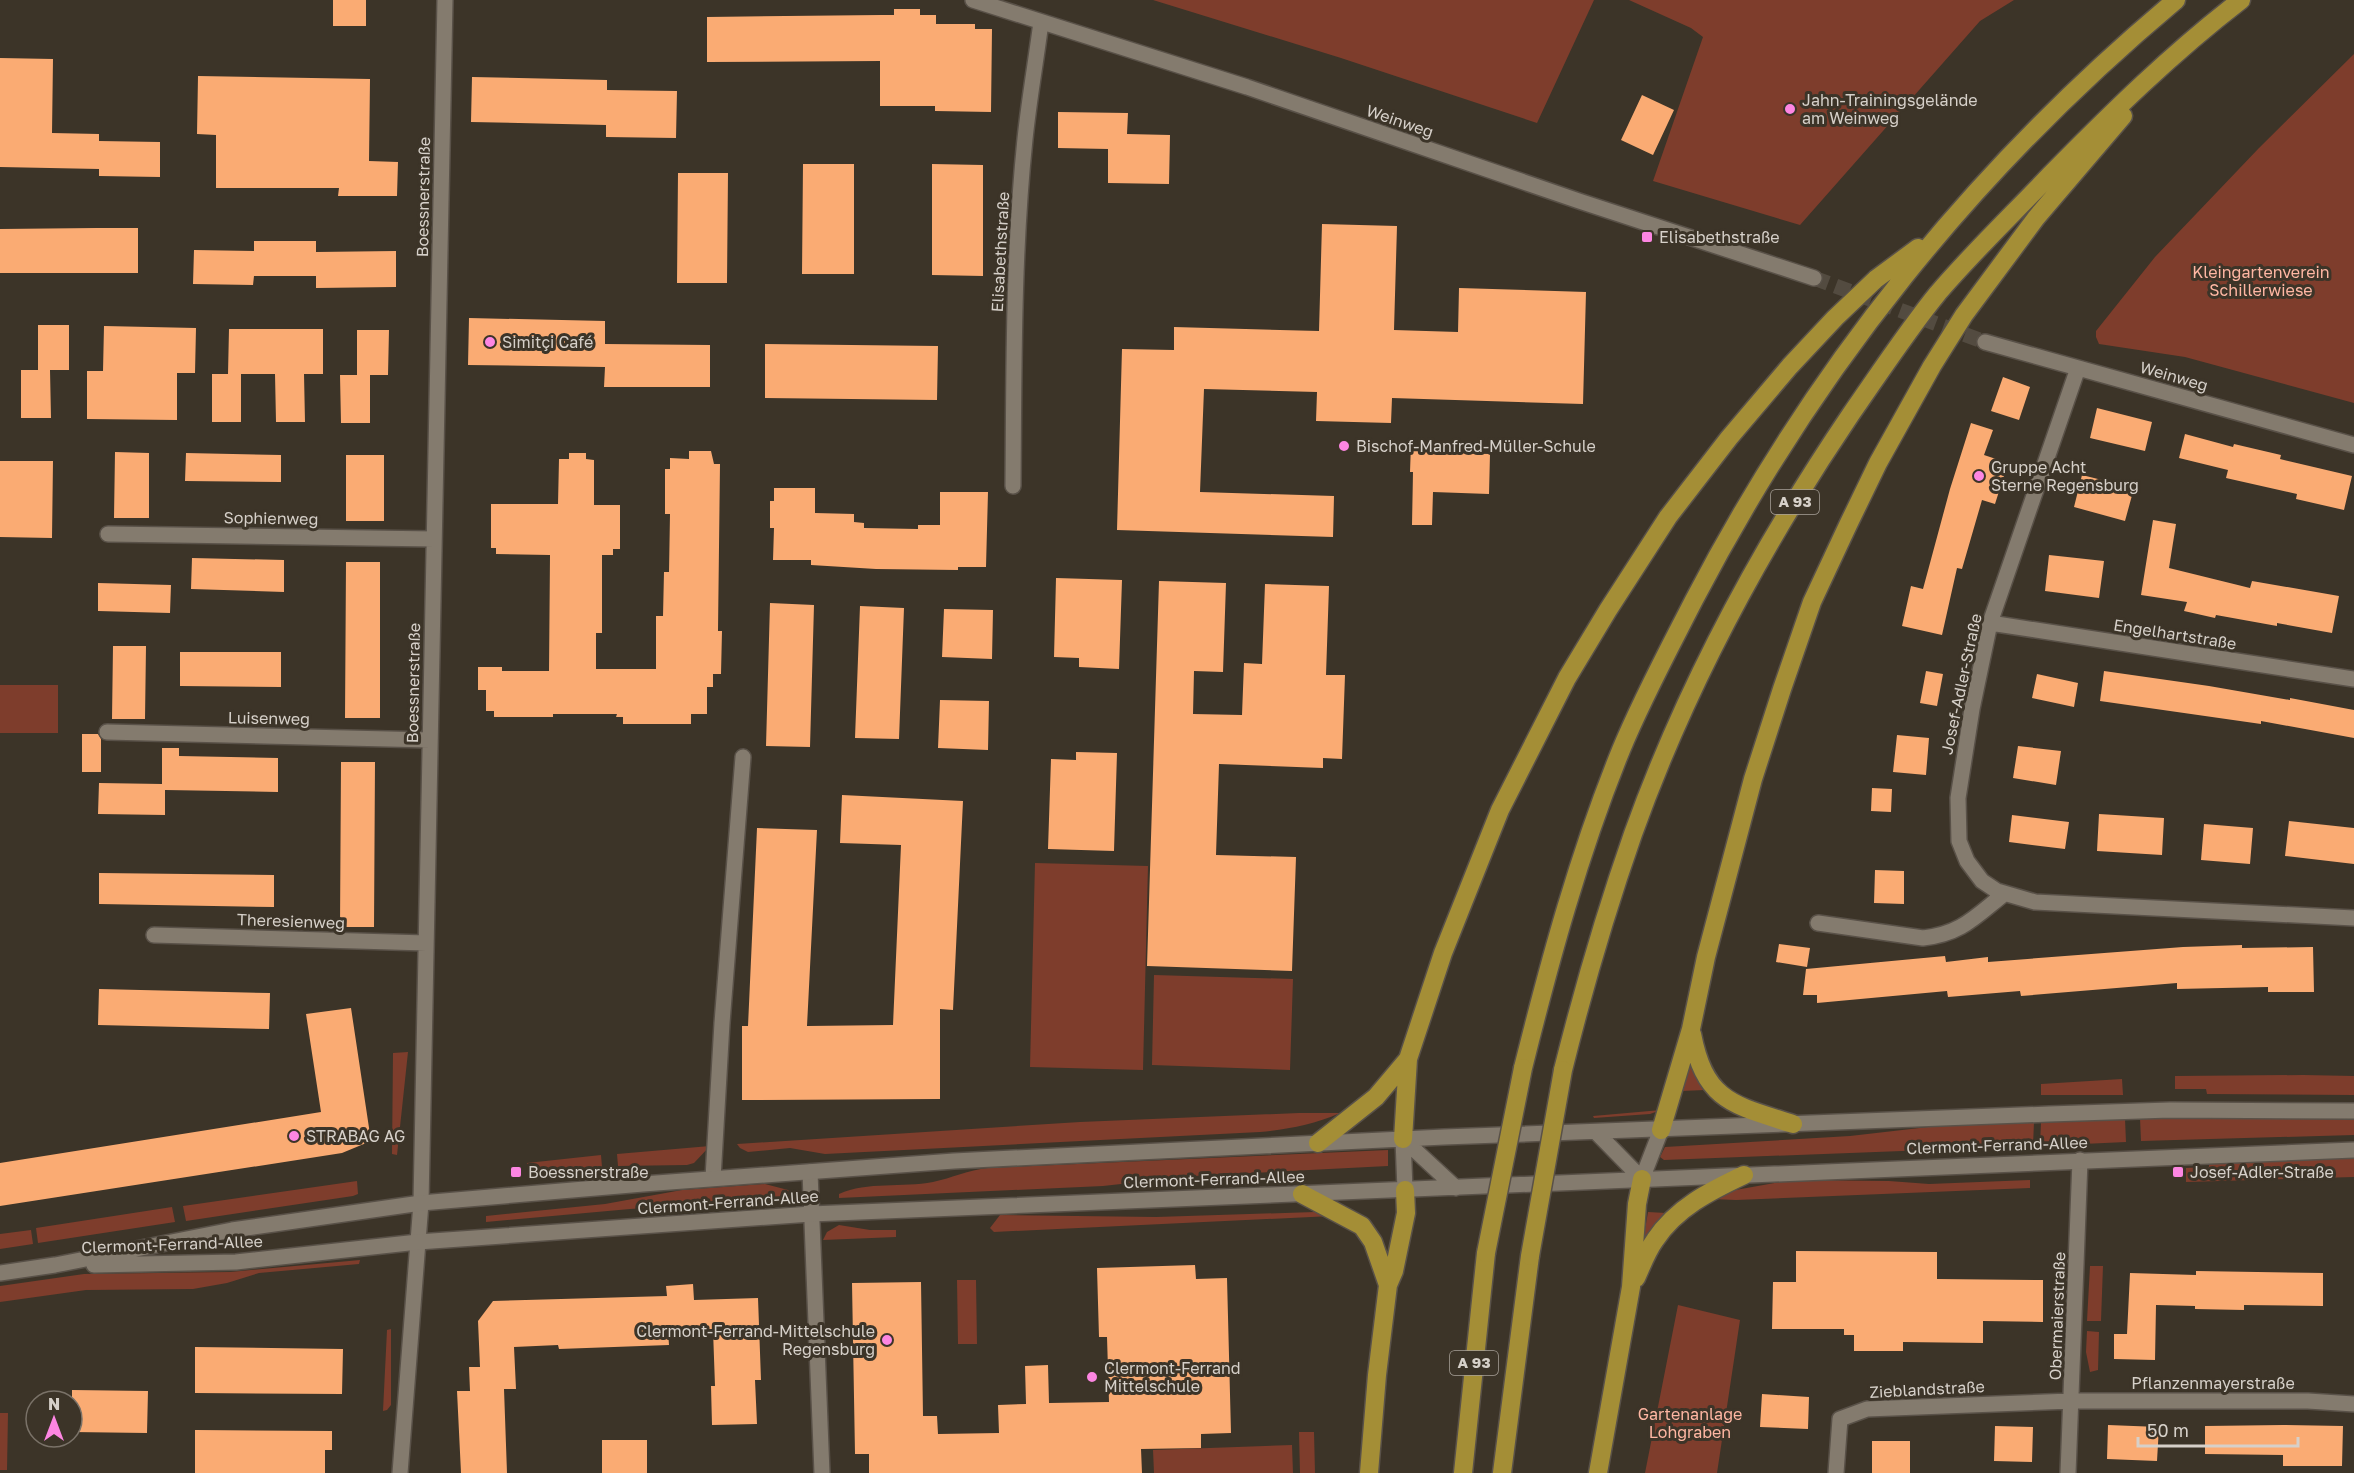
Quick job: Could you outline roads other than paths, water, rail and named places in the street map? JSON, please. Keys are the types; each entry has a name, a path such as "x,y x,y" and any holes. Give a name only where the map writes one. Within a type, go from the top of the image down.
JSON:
{"highway":[{"name":"A 93","path":"1463,1473 1486,1253 1523,1068 1547,973 1586,846 1622,748 1662,662 1724,541 1780,447 1898,281 2008,157 2089,76 2176,0"},
{"name":"A 93","path":"1502,1473 1530,1256 1563,1070 1583,990 1633,834 1663,757 1704,667 1763,557 1818,462 1938,294 2116,107 2194,36 2241,0"},
{"path":"1661,1130 1691,1029 1729,866 1782,689 1812,602 1878,463 1932,366 2001,263 2036,218 2194,36"},
{"path":"1403,1139 1408,1059 1443,953 1500,810 1568,678 1608,610 1675,508 1729,438 1790,366 1876,279 1936,236"},
{"path":"1691,1029 1697,1061 1720,1094 1749,1110 1793,1124"},
{"path":"1318,1143 1376,1097 1408,1059"},
{"path":"1631,1287 1654,1241 1683,1209 1712,1190 1744,1175"},
{"path":"1598,1473 1631,1287 1637,1204 1642,1179"},
{"path":"1369,1473 1377,1375 1388,1286 1394,1270 1406,1213 1405,1190"},
{"path":"1302,1194 1362,1226 1373,1242 1388,1286"}],"street":[{"name":"Boessnerstraße","path":"400,1473 421,1203 445,0"},
{"name":"Weinweg","path":"973,0 1247,87 1814,278"},
{"name":"Elisabethstraße","path":"1013,486 1015,314 1020,211 1025,140 1041,22"},
{"name":"Weinweg","path":"1984,342 2354,445"},
{"name":"Josef-Adler-Straße","path":"2078,368 1990,623 1972,709 1958,798 1959,841 1967,861 1982,880 2004,894 2035,902 2354,918"},
{"name":"Sophienweg","path":"108,534 434,539"},
{"name":"Engelhartstraße","path":"1990,623 2354,680"},
{"name":"Luisenweg","path":"107,732 430,740"},
{"name":"Clermont-Ferrand-Allee","path":"713,1178 722,1023 743,757"},
{"path":"1818,923 1923,938 1940,936 1961,928 2004,894"},
{"name":"Theresienweg","path":"154,935 426,943"},
{"name":"Clermont-Ferrand-Allee","path":"0,1274 232,1230 421,1203 713,1178 954,1161 1403,1139 2170,1110 2354,1111"},
{"path":"1596,1132 1642,1179 1661,1130"},
{"path":"1403,1139 1456,1188"},
{"path":"1403,1139 1405,1190"},
{"name":"Clermont-Ferrand-Allee","path":"55,1265 236,1262 418,1242 812,1214 2354,1150"},
{"name":"Obermaierstraße","path":"2068,1473 2080,1160"},
{"path":"810,1172 822,1473"},
{"name":"Pflanzenmayerstraße","path":"2072,1401 2308,1401 2354,1404"},
{"name":"Zieblandstraße","path":"1836,1473 1840,1419 1867,1409 2072,1401"}],"tunnel":[{"path":"1814,278 1985,342"}],"place":[{"name":"Jahn-Trainingsgelände am Weinweg","path":"1790,109"},
{"name":"Elisabethstraße","path":"1647,237"},
{"name":"Simitçi Café","path":"490,342"},
{"name":"Bischof-Manfred-Müller-Schule","path":"1344,446"},
{"name":"Gruppe Acht Sterne Regensburg","path":"1979,476"},
{"name":"STRABAG AG","path":"294,1136"},
{"name":"Boessnerstraße","path":"516,1172"},
{"name":"Josef-Adler-Straße","path":"2178,1172"},
{"name":"Clermont-Ferrand-Mittelschule Regensburg","path":"887,1340"},
{"name":"Clermont-Ferrand Mittelschule","path":"1092,1377"}],"park label":[{"name":"Kleingartenverein Schillerwiese","path":"2261,281"},
{"name":"Gartenanlage Lohgraben","path":"1690,1423"}]}
